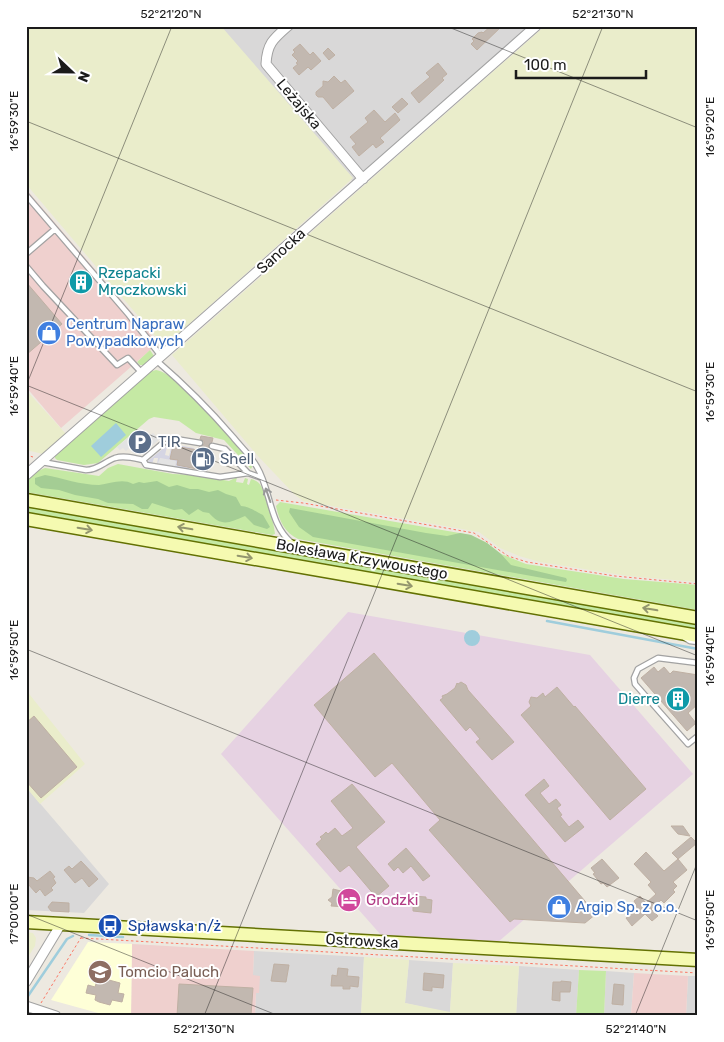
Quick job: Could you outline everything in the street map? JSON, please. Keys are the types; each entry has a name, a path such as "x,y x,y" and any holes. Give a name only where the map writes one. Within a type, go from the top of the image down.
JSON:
{"main road":[{"name":"Bolesława Krzywoustego","path":"26,500 698,618"},
{"name":"Bolesława Krzywoustego","path":"26,519 698,636"},
{"name":"Ostrowska","path":"26,922 698,960"}],"street":[{"name":"Leżajska","path":"288,26 273,39 267,50 266,64 363,179"},
{"name":"Sanocka","path":"26,475 536,26"},
{"path":"26,982 61,924"},
{"path":"26,1006 56,1016"}],"lane":[{"path":"26,195 129,315 159,359 205,404 254,462 263,479 278,525 289,540 302,548"},
{"path":"26,254 55,229"},
{"path":"26,266 117,365 128,358 142,374"},
{"path":"142,460 169,438 200,443"},
{"path":"212,446 225,449 248,473 263,479"},
{"path":"42,462 88,470 117,458 126,457 142,460 142,462 149,466 220,477 248,473"},
{"path":"675,632 690,641 698,642"},
{"path":"698,664 658,658 638,670 634,678 635,684 688,744 698,736"}],"path":[{"path":"282,500 474,534 508,556 527,562 615,576 698,584"},
{"path":"37,1010 83,935 84,925"},
{"path":"81,938 698,973"}],"shaded area":[{"path":"26,26 221,26 353,178 169,342 161,343 26,184"},
{"path":"220,26 544,26 359,189"},
{"path":"545,26 698,26 698,582 628,576 540,562 500,548 479,532 303,501 257,455 172,355"},
{"path":"26,189 152,336 156,345 61,428 26,387"},
{"path":"26,390 66,434 43,454 26,450"},
{"name":"TIR","path":"136,431 138,434 141,431 144,434 147,432 150,435 153,433 156,436 159,433 162,437 144,453 141,450 138,452 135,449 132,452 129,448 126,451 123,448 120,450 117,447"},
{"path":"172,444 194,448 189,469 175,468 176,461 160,458 157,465 158,458 154,458 152,464 147,462 165,447 167,447 165,455 169,456","holes":["173,446 191,449 177,465 178,460 170,459"]},
{"path":"159,458 176,461 175,468 157,465"},
{"path":"348,612 590,655 693,774 498,942 381,935 221,754"},
{"path":"26,690 85,764 40,804 26,787"},
{"path":"26,787 109,884 84,913 26,910"},
{"path":"26,932 33,933 36,938 35,946 26,960"},
{"name":"Tomcio Paluch","path":"88,942 132,944 131,1016 109,1016 51,1000"},
{"path":"132,944 254,951 253,975 260,976 259,993 256,993 255,1016 131,1016"},
{"path":"254,951 364,957 361,1016 255,1016 256,993 259,993 253,975"},
{"path":"364,957 409,960 405,1003 450,1012 453,963 519,966 516,1016 361,1016"},
{"path":"409,960 453,963 450,1013 405,1003"},
{"path":"519,966 579,970 576,1016 516,1016"},
{"path":"606,971 634,973 631,1016 604,1016"},
{"path":"634,973 688,976 686,1016 631,1016"},
{"path":"688,976 698,976 698,1016 686,1016"}],"green space":[{"path":"150,350 154,356 145,365 140,365 137,362"},
{"path":"156,370 166,374 192,396 252,464 251,469 224,440 196,433 179,421 154,417 149,419 98,463 84,465 55,458 55,454 149,372"},
{"path":"118,464 173,474 196,475 229,481 237,477 236,482 243,483 245,478 248,479 247,484 249,485 251,479 254,480 259,483 263,490 275,534 26,492 26,480 45,468 99,476 108,468"},
{"path":"45,475 92,485 120,481 133,484 157,481 169,487 177,485 209,492 218,490 236,497 241,506 250,508 263,515 270,527 267,529 254,525 245,516 230,522 221,522 209,513 198,509 189,515 182,509 174,510 152,503 148,509 142,509 133,504 108,503 59,490 41,488 35,484 35,478"},
{"path":"280,502 471,535 487,543 501,554 526,564 624,579 698,585 698,610 298,539 289,533 281,521 276,506"},
{"path":"26,505 698,623 698,631 26,514"},
{"path":"290,508 426,533 447,536 460,533 471,535 487,543 511,565 566,578 567,580 566,582 313,537 299,527 289,512"},
{"path":"579,970 606,971 604,1016 576,1016"}],"water":[{"path":"116,423 126,435 101,457 91,446"},
{"path":"469,630 475,630 480,635 478,644 469,646 464,641 464,635"}],"building":[{"path":"491,26 502,26 477,50 471,44 474,41 472,39 478,33 483,33"},
{"path":"300,44 310,55 313,52 321,61 311,70 308,67 299,75 293,68 298,64 296,63 298,61 292,55 295,52 293,50"},
{"path":"328,48 335,55 329,60 323,53"},
{"path":"438,63 447,74 442,78 444,80 419,103 411,93 430,77 426,73"},
{"path":"334,76 341,83 345,80 354,91 333,109 323,97 316,95 316,92 323,86 323,81 328,82"},
{"path":"402,98 408,104 398,113 392,107"},
{"path":"374,110 385,122 395,113 400,120 380,138 384,142 376,148 373,144 359,156 352,147 356,144 350,137 368,122 365,118"},
{"name":"Rzepacki Mroczkowski","path":"84,272 92,281 78,293 70,284"},
{"path":"26,282 62,324 26,355"},
{"path":"201,436 213,438 208,446 211,450 207,471 177,465 178,460 170,459 173,446 198,450 204,444 204,441 200,439"},
{"path":"374,653 596,914 585,923 514,919 510,922 429,830 440,820 392,763 375,777 314,705"},
{"name":"Dierre","path":"654,667 658,672 664,667 670,674 673,671 698,675 698,704 688,713 696,723 687,731 641,678"},
{"path":"461,682 466,685 468,690 514,742 492,760 476,742 480,739 470,727 466,731 440,700 443,698 442,696 455,688 457,683"},
{"path":"557,687 646,789 610,820 521,715 531,706 529,702 531,697 537,698 543,693 545,697"},
{"path":"34,716 77,767 41,798 26,781 26,723"},
{"path":"544,779 549,786 540,793 549,804 556,799 561,805 557,808 562,815 560,816 569,827 578,820 584,827 565,842 525,795"},
{"path":"352,784 385,822 356,847 389,886 376,897 349,865 340,872 316,844 322,839 320,837 326,832 328,834 335,828 342,836 353,828 331,801"},
{"path":"671,826 683,826 690,836 678,834"},
{"path":"691,837 697,843 678,859 672,853"},
{"path":"406,848 430,876 423,881 411,866 403,873 398,867 394,871 388,864"},
{"path":"646,852 664,871 678,859 687,870 673,882 677,886 673,890 675,892 664,903 661,900 651,909 658,916 652,921 645,914 632,926 626,918 637,906 634,901 640,896 646,903 656,894 648,885 651,882 634,864"},
{"path":"602,859 619,878 607,887 603,883 601,884 591,868"},
{"path":"81,861 98,879 89,887 82,878 75,883 64,870 69,866 72,869"},
{"path":"50,871 55,877 53,878 56,883 51,888 53,890 45,896 40,889 36,893 28,884 27,877 34,878 37,881"},
{"path":"333,889 349,893 348,907 331,906 332,903 328,900 332,897"},
{"path":"413,896 426,897 426,899 432,900 431,913 413,911"},
{"path":"52,902 69,903 69,912 51,911 48,907"},
{"path":"274,964 289,965 286,982 271,981"},
{"path":"338,968 348,969 347,976 359,977 358,987 350,986 350,989 343,989 343,986 331,986 332,975 337,976"},
{"path":"424,973 444,975 443,988 432,987 432,991 423,990"},
{"path":"98,977 120,983 118,993 124,994 122,1002 112,1000 110,1005 95,1000 96,995 86,993 88,985 95,987"},
{"path":"553,982 571,982 570,992 560,992 560,1001 552,1000"},
{"path":"179,984 253,988 251,1015 177,1016"},
{"path":"614,984 624,985 623,1005 612,1004"}],"waterway":[{"path":"547,621 698,649"},
{"path":"89,935 123,937"},
{"path":"28,996 67,939 73,936"}],"place":[{"name":"Rzepacki Mroczkowski","path":"81,282"},
{"name":"Centrum Napraw Powypadkowych","path":"49,333"},
{"name":"TIR","path":"140,442"},
{"name":"Shell","path":"203,459"},
{"name":"Dierre","path":"678,699"},
{"name":"Grodzki","path":"349,900"},
{"name":"Argip Sp. z o.o.","path":"559,907"},
{"name":"Spławska n/ż","path":"110,926"},
{"name":"Tomcio Paluch","path":"100,972"}]}
